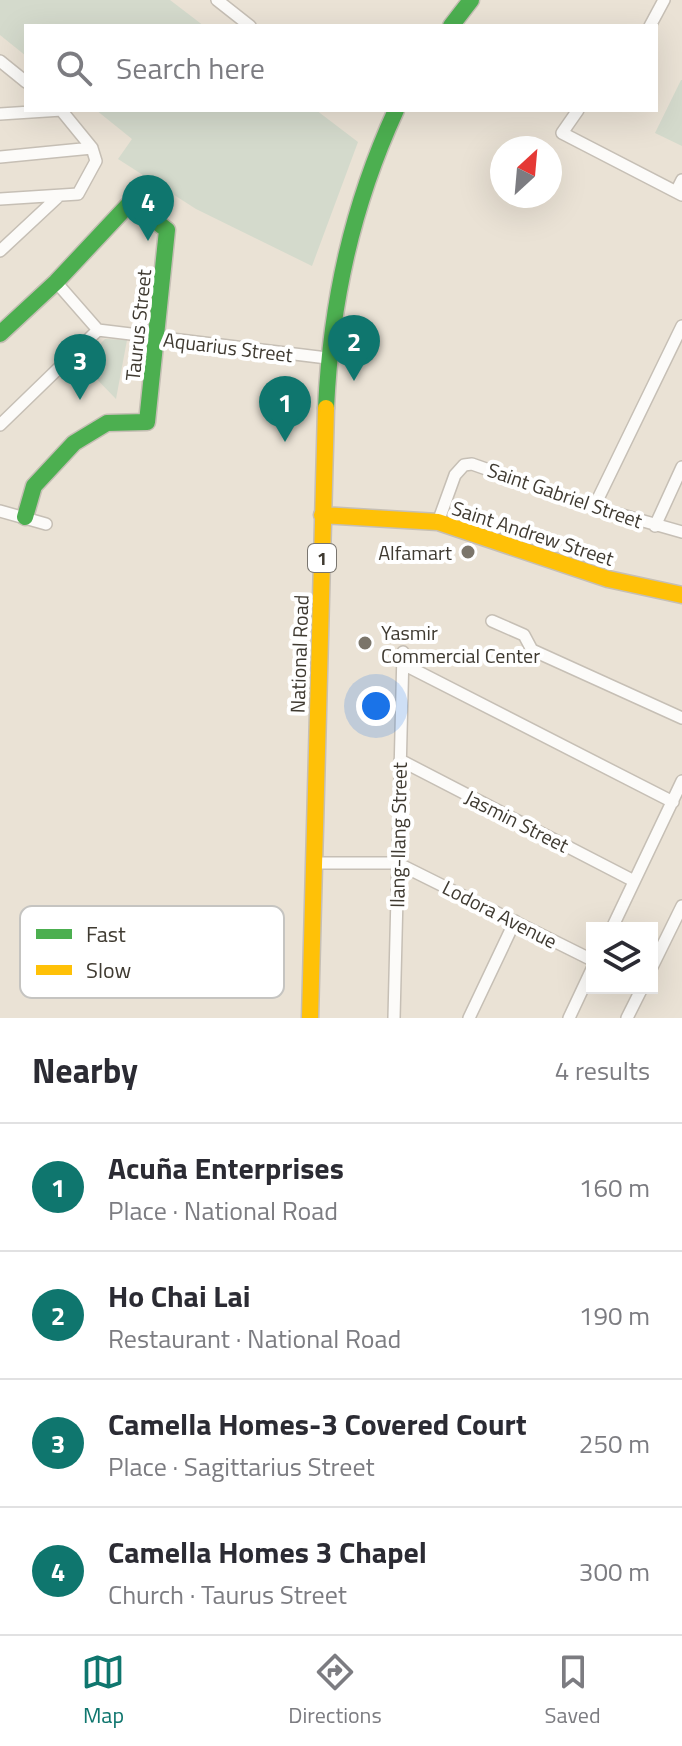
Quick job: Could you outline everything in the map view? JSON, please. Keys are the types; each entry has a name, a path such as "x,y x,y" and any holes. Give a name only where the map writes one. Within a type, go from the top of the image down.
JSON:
{"main road":[{"path":"453,24 471,0"},
{"name":"National Road","path":"310,1018 327,358 346,238 373,158 395,112"},
{"name":"Taurus Street","path":"25,517 34,486 74,443 107,423 147,422 167,230 131,202 56,282"},
{"path":"0,334 56,282"},
{"name":"Saint Andrew Street","path":"322,515 438,522 608,579 682,595"}],"street":[{"path":"217,0 247,24"},
{"path":"651,24 664,0"},
{"path":"2,64 24,80"},
{"path":"0,114 31,112"},
{"path":"0,199 78,194 96,161 92,148 64,112"},
{"path":"577,112 562,133 679,194 682,180"},
{"path":"0,157 92,148"},
{"path":"0,251 59,196"},
{"path":"0,425 98,330 56,282"},
{"path":"594,507 682,326"},
{"name":"Aquarius Street","path":"98,330 327,358"},
{"name":"Saint Gabriel Street","path":"438,522 455,475 464,465 472,464 594,507 682,532"},
{"path":"655,526 682,467"},
{"path":"0,511 46,524"},
{"path":"492,621 524,635 532,650 682,718"},
{"name":"Ilang-Ilang Street","path":"394,1018 403,658 673,802"},
{"name":"Jasmin Street","path":"400,760 634,881"},
{"path":"615,922 682,781"},
{"name":"Lodora Avenue","path":"313,863 397,863 586,957"},
{"path":"658,955 682,906"},
{"path":"469,1018 515,921"},
{"path":"569,1018 586,982"},
{"path":"627,1018 639,994"}],"shaded area":[{"path":"0,0 170,0 201,24 24,24 24,54 0,35"},
{"path":"682,80 682,146 655,133"},
{"path":"98,112 319,112 358,142 312,266 196,209 118,159 132,139"},
{"path":"105,339 127,340 116,399 81,363"}],"traffic: fast":[{"path":"453,24 471,0"},
{"path":"326,408 333,330 346,255 367,182 395,112"},
{"path":"0,334 56,282 131,202 167,230 147,422 107,423 74,443 34,486 25,517"}],"traffic: slow":[{"path":"310,1018 326,408"},
{"path":"322,515 438,522 608,579 682,595"}],"place":[{"name":"Camella Homes 3 Chapel","path":"148,241"},
{"name":"Ho Chai Lai","path":"354,381"},
{"name":"Camella Homes-3 Covered Court","path":"80,400"},
{"name":"Acuña Enterprises","path":"285,442"},
{"name":"Alfamart","path":"468,552"},
{"name":"Yasmir Commercial Center","path":"365,643"}]}
